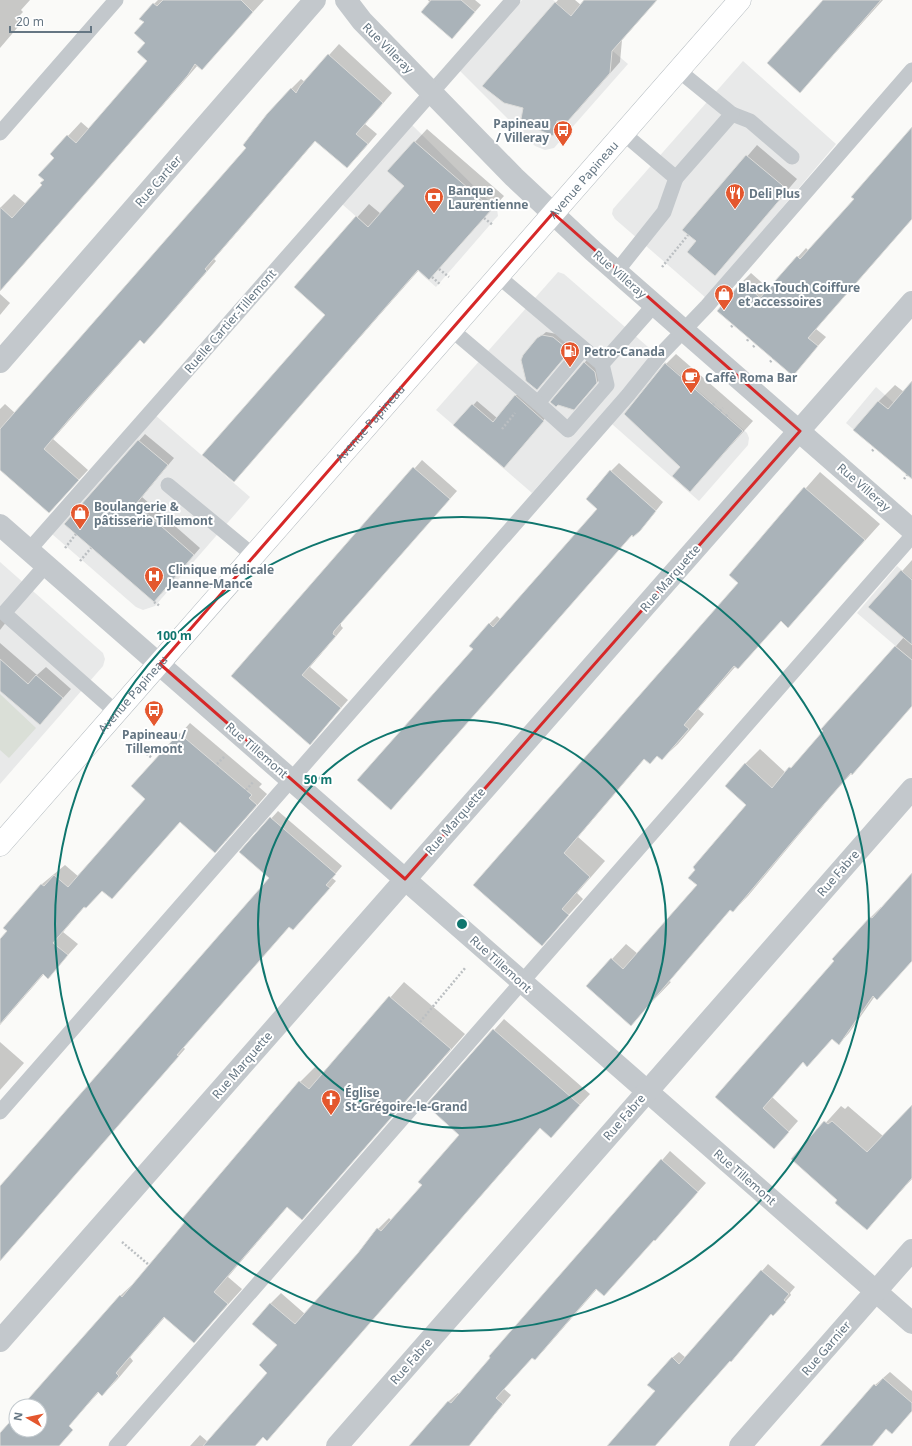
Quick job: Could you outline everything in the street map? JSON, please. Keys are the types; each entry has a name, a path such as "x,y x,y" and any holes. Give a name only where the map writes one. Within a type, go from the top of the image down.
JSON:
{"main road":[{"name":"Avenue Papineau","path":"0,845 740,0"}],"street":[{"name":"Rue Cartier","path":"0,362 315,0"},
{"name":"Rue Villeray","path":"346,0 362,22 514,177 617,271 912,530"},
{"name":"Rue Marquette","path":"0,1341 912,302"},
{"name":"Rue Tillemont","path":"0,525 912,1324"},
{"name":"Rue Fabre","path":"337,1446 912,789"},
{"name":"Rue Garnier","path":"740,1446 912,1250"}],"lane":[{"path":"0,133 116,0"},
{"name":"Ruelle Cartier-Tillemont","path":"29,550 513,0"},
{"path":"678,70 732,114 750,121 792,157"},
{"path":"0,1112 912,70"},
{"path":"617,271 664,212 676,178 732,114"},
{"path":"623,133 676,178"},
{"path":"452,330 568,430 607,385 602,364 498,276"},
{"path":"602,364 655,304"},
{"path":"538,403 583,349"},
{"path":"168,485 254,556"},
{"path":"116,1446 912,536"},
{"path":"46,565 4,613 117,713"}],"path":[{"path":"563,121 557,127 564,129 572,136"},
{"path":"484,218 494,226"},
{"path":"662,267 688,235"},
{"path":"439,269 449,277"},
{"path":"432,277 441,285"},
{"path":"770,362 773,359"},
{"path":"787,377 790,373"},
{"path":"681,377 684,374"},
{"path":"713,405 716,402"},
{"path":"726,416 729,413"},
{"path":"872,451 875,448"},
{"path":"904,479 907,475"},
{"path":"64,548 76,534"},
{"path":"80,561 92,548"},
{"path":"154,602 160,606"},
{"path":"137,746 152,758"},
{"path":"217,764 225,755"},
{"path":"246,790 255,780"},
{"path":"420,1022 466,967"},
{"path":"122,1242 149,1265"}],"highlighted area":[{"path":"553,213 800,431 405,879 160,664"}],"shaded area":[{"path":"522,0 553,0 628,64 554,148 545,150 535,146 459,70"},
{"path":"743,61 836,144 706,298 615,219 612,214 613,209"},
{"name":"Banque Laurentienne","path":"412,125 497,209 498,216 436,287 342,204"},
{"path":"558,272 564,274 655,353 532,493 436,410"},
{"path":"665,362 747,433 749,438 748,445 699,501 612,424"},
{"path":"876,387 912,419 912,479 846,423"},
{"path":"155,415 250,497 155,606 143,610 136,607 52,534"},
{"path":"0,562 103,653 105,659 103,666 0,784"},
{"path":"897,566 912,579 912,660 857,613"},
{"path":"0,694 36,728 9,758 0,750"}],"building":[{"path":"163,0 241,0 253,12 202,70 195,64 188,75 154,115 0,291 0,207 12,218 42,185 40,183 44,180 38,175 54,158 50,154 67,135 76,143 147,61 137,52 145,43 134,33 144,22 139,19 153,3 157,6"},
{"path":"431,0 461,0 475,12 452,39 421,12"},
{"path":"584,0 657,0 612,51 610,73 568,121 557,121 553,136 530,126 521,119 523,108 504,103 482,86 555,2 571,16"},
{"path":"823,0 881,0 800,93 767,63"},
{"path":"328,54 383,103 356,134 368,144 347,168 315,141 205,269 207,271 144,344 140,340 71,417 44,449 79,480 49,513 0,470 0,429 246,148 243,145 267,114 291,88 296,93 300,86"},
{"path":"912,127 912,219 808,338 818,346 793,376 717,311 742,281 760,298 797,256 800,259 854,199 851,197"},
{"path":"414,141 492,209 429,280 418,270 234,482 202,455 325,315 294,287 356,216 368,227 404,186 387,171"},
{"name":"Deli Plus","path":"746,155 788,190 715,276 687,252 696,241 682,230"},
{"path":"542,335 553,337 570,351 537,390 526,381 521,360 523,355 537,338"},
{"path":"584,362 595,372 597,383 574,410 558,405 556,407 550,402"},
{"path":"665,363 743,431 690,492 672,476 680,467 624,414"},
{"path":"912,381 912,479 853,430 878,401 888,409"},
{"path":"515,395 544,421 504,468 453,425 472,404 493,422"},
{"path":"138,440 168,465 136,504 194,555 154,602 64,524"},
{"path":"413,467 450,499 334,631 333,634 336,636 302,675 341,708 310,745 231,676"},
{"path":"610,470 656,511 640,531 633,537 632,535 391,810 357,780 473,649 469,646 489,623 493,627 597,509 586,499"},
{"path":"804,487 865,540 788,628 781,621 738,669 734,666 684,725 689,729 662,760 657,756 650,764 644,759 564,853 590,877 562,909 569,915 542,946 473,885 738,583 729,575"},
{"path":"901,570 912,580 912,645 868,607"},
{"path":"895,646 912,660 912,706 852,775 851,773 733,912 730,910 631,1026 586,986 611,958 623,969 697,885 688,878 695,870 693,867 746,805 725,786 745,763 772,788 789,767 791,768 823,731 821,729"},
{"path":"0,659 28,684 36,675 63,698 40,725 0,691"},
{"path":"179,733 252,795 249,798 257,805 215,853 180,822 112,899 102,891 86,908 84,907 53,943 68,955 48,979 43,974 0,1024 0,939 7,931 3,928 41,884 44,886 54,875 68,887 145,799 131,786"},
{"path":"270,817 336,874 326,885 330,888 293,930 289,927 177,1055 179,1056 0,1261 0,1186 269,878 239,852"},
{"path":"912,873 912,961 877,1000 873,996 839,1045 832,1039 807,1067 803,1062 763,1108 789,1132 774,1149 715,1097 834,961 832,959 870,917 872,918"},
{"name":"Église St-Grégoire-le-Grand","path":"389,996 451,1049 302,1220 287,1207 214,1292 228,1304 194,1343 164,1317 116,1373 119,1376 102,1396 98,1392 69,1426 73,1430 59,1446 0,1446 0,1433 8,1424 8,1438 48,1438 48,1398 29,1398 120,1295 122,1297 185,1222 182,1219 299,1081 309,1089"},
{"path":"493,1029 580,1105 551,1138 540,1128 267,1441 263,1437 255,1446 203,1446 267,1373 259,1365 277,1345 252,1324 270,1303 295,1324 358,1253 377,1228 381,1231 422,1185 418,1182 459,1135 426,1105"},
{"path":"912,1105 912,1178 867,1230 835,1203 837,1200 791,1159 824,1121 828,1124 832,1121 867,1152"},
{"path":"661,1159 698,1192 655,1241 654,1240 604,1296 596,1289 535,1360 532,1358 496,1398 503,1404 469,1446 409,1446 448,1401 451,1403 490,1358 489,1356"},
{"path":"761,1270 789,1294 784,1300 786,1302 773,1316 771,1314 731,1362 730,1361 655,1446 607,1446 655,1391 647,1385 672,1357 679,1364"},
{"path":"883,1378 912,1403 912,1411 892,1434 886,1429 872,1446 820,1446 874,1384 876,1386"}],"place":[{"name":"Papineau / Villeray","path":"563,147"},
{"name":"Deli Plus","path":"735,210"},
{"name":"Banque Laurentienne","path":"434,214"},
{"name":"Black Touch Coiffure et accessoires","path":"724,311"},
{"name":"Petro-Canada","path":"570,368"},
{"name":"Caffè Roma Bar","path":"691,394"},
{"name":"Boulangerie & pâtisserie Tillemont","path":"80,530"},
{"name":"Clinique médicale Jeanne-Mance","path":"154,593"},
{"name":"Papineau / Tillemont","path":"154,727"},
{"name":"Église St-Grégoire-le-Grand","path":"331,1116"}]}
